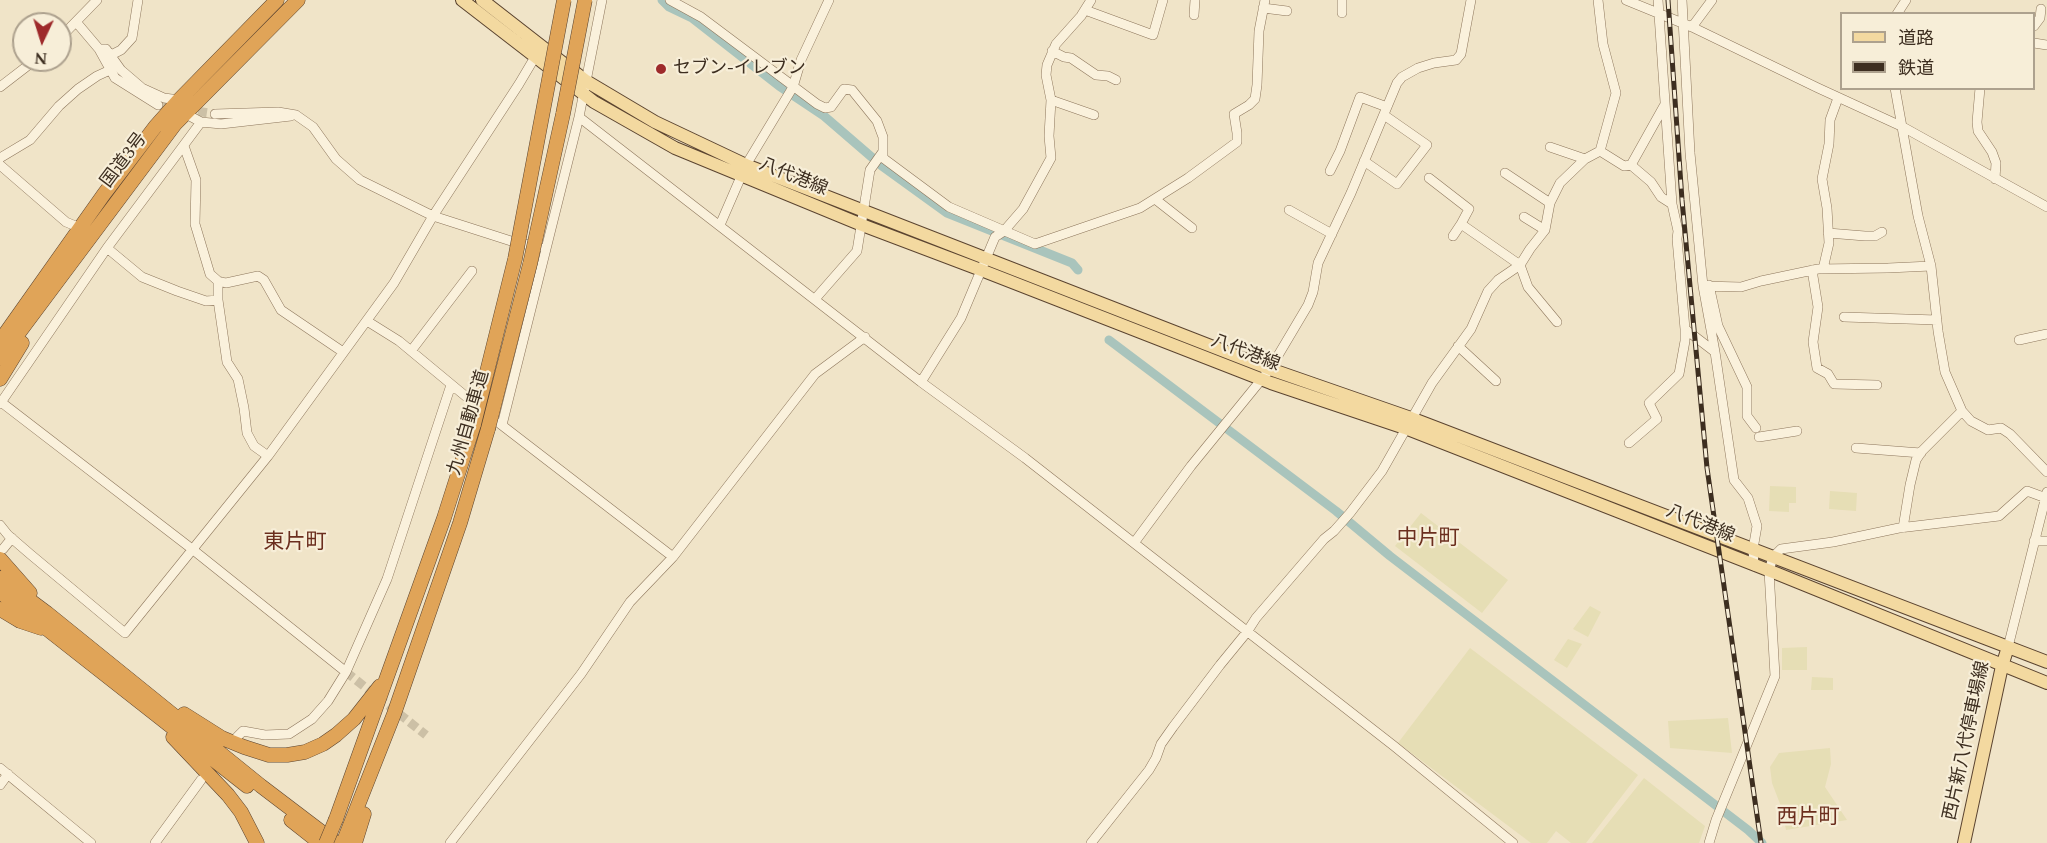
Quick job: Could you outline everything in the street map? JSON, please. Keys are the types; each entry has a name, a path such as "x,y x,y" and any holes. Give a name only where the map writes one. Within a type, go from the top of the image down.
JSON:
{"highway":[{"name":"国道3号","path":"0,341 104,194 155,127 277,0"},
{"name":"国道3号","path":"0,358 175,124 298,0"},
{"name":"九州自動車道","path":"326,843 394,660 474,424 515,259 564,0"},
{"name":"九州自動車道","path":"351,839 495,427 563,114 585,0"},
{"path":"0,379 11,359 55,297 173,136 184,116"},
{"path":"0,326 37,282 104,194"},
{"path":"1,554 47,613"},
{"path":"0,578 336,843"},
{"path":"0,592 320,843"},
{"path":"0,609 20,621 54,633"},
{"path":"146,692 222,738 256,752 287,755 305,752 336,735 354,719 368,701 381,684 394,660"},
{"path":"148,709 228,795 241,812 257,843"}],"main road":[{"name":"八代港線","path":"462,0 594,102 675,148 864,212 984,265 1262,380 1408,423 1753,549 2047,662"},
{"name":"八代港線","path":"482,0 586,81 655,122 744,171 862,225 984,265 1270,369 2047,683"},
{"name":"西片新八代停車場線","path":"1964,843 2001,666 2008,647"}],"street":[{"path":"72,27 97,0"},
{"path":"111,55 121,50 132,38 138,0"},
{"path":"495,427 579,117 602,0"},
{"path":"670,0 701,18 793,87 825,108 831,107 843,89 852,90 877,122 883,137 883,158 949,207 1035,244 1140,208 1188,178 1237,142 1234,114 1254,99 1257,85 1259,31 1264,4 1287,11"},
{"path":"720,225 744,171 793,87 801,60 829,0"},
{"path":"921,382 962,318 995,237 1004,231 1023,209 1051,158 1049,136 1051,100 1046,75 1049,56 1091,0"},
{"path":"1085,10 1154,35 1163,0"},
{"path":"1194,15 1195,0"},
{"path":"1342,0 1342,13"},
{"path":"1134,543 1191,466 1270,369 1308,305 1313,292 1318,263 1397,83 1402,77 1434,63 1456,60 1461,54 1471,0"},
{"path":"1091,843 1149,770 1161,744 1256,618 1324,539 1350,513 1382,471 1432,383 1472,328 1488,291 1498,280 1520,265 1545,230 1550,203 1560,183 1585,159 1600,152 1616,93 1603,44 1598,0"},
{"path":"1626,0 1687,25 1903,127 2047,207"},
{"path":"1629,443 1657,419 1649,403 1679,374 1685,341 1677,231 1672,204 1664,106 1658,0"},
{"path":"1682,0 1687,25 1690,153 1706,285 1734,480 1748,498 1757,526 1753,549 1754,566"},
{"path":"1687,25 1712,0"},
{"path":"1902,12 1906,0"},
{"path":"2035,25 2040,18 2041,9"},
{"path":"76,23 99,49 116,78 158,105"},
{"path":"99,49 106,49 121,70 142,88 164,98 179,100"},
{"path":"1052,51 1071,58 1096,75 1108,76 1116,80"},
{"path":"0,525 12,538 125,633 268,456 394,284 433,216 535,57"},
{"path":"0,158 30,140 59,106 97,76 110,70"},
{"path":"0,87 19,72"},
{"path":"1895,90 1918,216 1931,266 1945,372 1962,411 1971,421 1988,430 2001,428 2010,434 2047,472"},
{"path":"1980,90 1978,131 1992,152 1996,163 1995,179"},
{"path":"1330,171 1360,97 1385,111 1427,145 1396,184 1364,161"},
{"path":"1823,269 1829,243 1827,208 1822,179 1830,144 1830,120 1838,98"},
{"path":"1051,100 1094,115"},
{"path":"1630,165 1664,106"},
{"path":"215,114 278,112 296,115 314,127 336,159 360,180 433,216 510,241 545,248"},
{"path":"184,116 201,122 221,124 296,115"},
{"path":"579,117 921,382 1025,458 1394,746 1513,843"},
{"path":"201,122 107,248 0,403 192,549 346,672"},
{"path":"184,146 196,180 195,224 210,274 218,281 234,282 258,276 264,280 281,310 343,352"},
{"path":"1550,147 1585,159"},
{"path":"1600,152 1624,165 1630,165 1651,182 1661,198 1672,204"},
{"path":"815,299 857,251 870,171 882,153"},
{"path":"0,165 66,222 78,227"},
{"path":"1505,173 1550,203"},
{"path":"1429,178 1469,209 1453,236"},
{"path":"1155,199 1192,228"},
{"path":"1289,210 1332,234"},
{"path":"1524,217 1545,230"},
{"path":"1461,224 1520,265 1528,287 1557,322"},
{"path":"1828,233 1875,236 1882,232"},
{"path":"107,248 142,277 206,301 218,300"},
{"path":"1706,285 1741,287 1823,269 1931,266"},
{"path":"1812,270 1818,307 1813,342 1816,368 1828,374 1834,384 1877,385"},
{"path":"411,351 472,271"},
{"path":"218,281 218,300 228,362 238,380 247,433 254,446 268,456"},
{"path":"1706,285 1718,326 1747,387 1747,416 1758,432 1797,431"},
{"path":"1844,317 1937,320"},
{"path":"367,321 411,351 495,427 673,557"},
{"path":"1685,328 1715,352"},
{"path":"2019,340 2047,334"},
{"path":"450,843 581,674 630,602 673,557 815,374 865,337"},
{"path":"1458,346 1496,381"},
{"path":"237,737 243,731 265,735 289,734 312,720 346,672 387,579 451,385"},
{"path":"1903,528 1916,460 1962,411"},
{"path":"1856,448 1921,453"},
{"path":"1709,843 1716,820 1775,676 1769,571 1773,557 1780,549 1833,542 1903,528 1999,516 2027,491 2046,495 2008,647"},
{"path":"1,554 12,538"},
{"path":"2034,541 2047,541"},
{"path":"0,785 4,771 91,843"},
{"path":"155,843 201,780"}],"shaded area":[{"path":"1770,486 1796,487 1796,503 1789,503 1789,512 1769,511"},
{"path":"1830,491 1857,493 1856,511 1829,509"},
{"path":"1421,513 1508,580 1482,613 1395,546"},
{"path":"1590,606 1601,612 1588,637 1573,629"},
{"path":"1568,639 1582,644 1567,668 1554,660"},
{"path":"1807,647 1807,670 1782,670 1782,648"},
{"path":"1470,648 1638,775 1586,843 1571,843 1556,831 1547,843 1531,843 1398,743"},
{"path":"1812,677 1833,678 1833,690 1811,690"},
{"path":"1728,718 1732,753 1670,748 1668,721"},
{"path":"1830,748 1831,764 1825,787 1847,820 1786,830 1782,809 1772,783 1770,767 1779,753"},
{"path":"1644,778 1705,826 1699,843 1592,843"}],"waterway":[{"path":"662,0 669,7 692,18 779,86 824,116 882,166 947,213 1072,263 1078,270"},
{"path":"1109,340 1336,511 1390,556 1762,843"}],"tunnel":[{"path":"158,105 215,114"},
{"path":"346,672 426,735"}],"railway":[{"path":"1668,0 1682,200 1707,468 1761,843"}],"place":[{"name":"セブン-イレブン","path":"661,69"}],"district":[{"name":"中片町","path":"1428,540"},
{"name":"東片町","path":"295,544"},
{"name":"西片町","path":"1808,819"}]}
